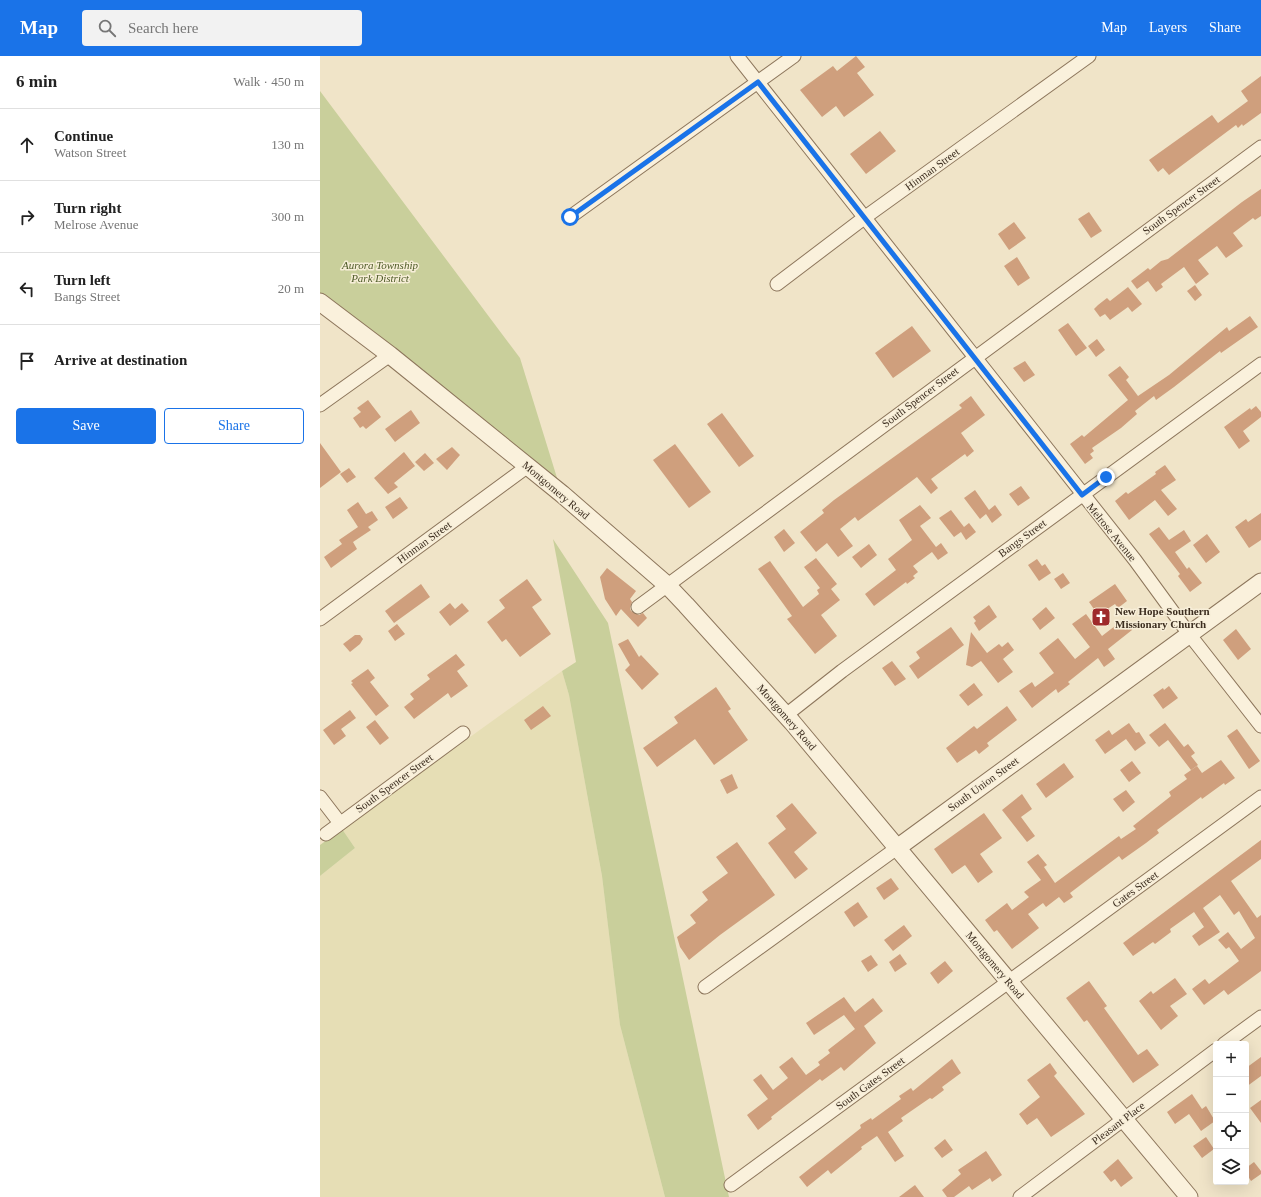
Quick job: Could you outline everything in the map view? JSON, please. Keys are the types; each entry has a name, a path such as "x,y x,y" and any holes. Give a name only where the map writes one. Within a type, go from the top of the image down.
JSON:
{"street":[{"name":"Melrose Avenue","path":"737,56 1082,495 1135,560 1189,634 1261,726"},
{"path":"570,217 794,56"},
{"name":"Hinman Street","path":"777,284 864,218 1089,56"},
{"name":"South Spencer Street","path":"638,607 974,357 1261,147"},
{"name":"Montgomery Road","path":"320,302 390,355 528,466 667,585 786,715 1189,1197"},
{"path":"320,405 390,355"},
{"name":"Bangs Street","path":"786,715 826,683 1261,364"},
{"name":"Hinman Street","path":"320,619 528,466"},
{"name":"South Union Street","path":"705,987 1261,582"},
{"name":"South Spencer Street","path":"326,834 463,733"},
{"path":"320,797 340,823"},
{"name":"Gates Street","path":"1009,982 1261,797"},
{"name":"South Gates Street","path":"731,1185 1009,982"},
{"path":"1228,1041 1261,1017"},
{"name":"Pleasant Place","path":"1020,1197 1213,1052"}],"shaded area":[{"path":"562,671 569,695 602,876 620,1025 665,1197 320,1197 320,876 355,848 342,829"}],"green space":[{"name":"Aurora Township Park District","path":"320,91 520,358 562,494 320,302"},
{"path":"553,539 608,623 729,1197 665,1197 620,1025 602,876 569,695 562,671 576,662"},
{"path":"342,829 355,848 320,876 320,845"}],"building":[{"path":"856,56 865,67 857,73 874,95 844,117 836,106 822,117 800,90 833,66 837,71"},
{"path":"1261,76 1261,113 1243,126 1242,124 1238,128 1236,125 1169,175 1163,168 1158,172 1149,160 1212,115 1218,123 1248,101 1241,91"},
{"path":"880,131 896,151 866,174 850,154"},
{"path":"1261,189 1261,216 1255,220 1253,218 1233,233 1243,246 1226,258 1217,246 1198,260 1209,274 1196,284 1184,267 1161,284 1163,287 1156,292 1148,281 1137,289 1131,281 1148,268 1150,270 1161,261 1168,259"},
{"path":"1089,212 1102,231 1091,238 1078,219"},
{"path":"1014,222 1026,238 1009,250 998,234"},
{"path":"1017,257 1030,278 1018,286 1004,266"},
{"path":"1195,285 1202,295 1195,301 1187,291"},
{"path":"1128,287 1142,304 1132,312 1128,307 1110,320 1105,314 1100,317 1094,309 1107,298 1110,301"},
{"path":"1250,316 1258,327 1221,353 1220,351 1156,400 1154,396 1135,411 1137,414 1121,428 1092,448 1094,451 1090,454 1093,458 1085,464 1070,444 1082,435 1084,437 1128,400 1108,375 1120,366 1129,377 1126,380 1138,396 1169,375 1227,327 1229,331"},
{"path":"1068,323 1087,348 1076,356 1058,330"},
{"path":"912,326 931,351 893,378 875,353"},
{"path":"1097,339 1105,350 1096,357 1088,346"},
{"path":"1025,361 1035,375 1024,382 1013,368"},
{"path":"971,396 985,415 961,433 974,451 967,457 965,454 931,479 938,488 931,494 917,477 858,521 855,517 840,529 853,546 838,557 827,543 816,552 800,532 824,513 822,510 834,500 962,408 959,405"},
{"path":"368,400 381,417 366,429 363,426 360,428 353,418 361,412 357,408"},
{"path":"1256,406 1261,412 1261,417 1243,431 1250,441 1239,449 1224,427 1250,408 1251,410"},
{"path":"411,410 420,423 395,442 385,429"},
{"path":"722,413 754,456 739,467 707,424"},
{"path":"320,443 341,472 320,488"},
{"path":"675,444 711,492 689,508 653,460"},
{"path":"452,447 460,455 447,470 436,459"},
{"path":"404,452 415,466 394,483 398,487 388,494 374,478"},
{"path":"425,453 434,463 424,471 415,462"},
{"path":"1165,465 1176,480 1161,490 1177,509 1168,516 1155,500 1129,520 1115,501 1126,492 1128,494 1156,474 1155,472"},
{"path":"349,468 356,477 347,483 340,474"},
{"path":"1021,486 1030,498 1018,506 1009,494"},
{"path":"975,490 989,510 995,505 1002,515 992,523 986,514 980,519 964,498"},
{"path":"400,497 408,508 393,519 385,507"},
{"path":"358,502 366,514 372,511 378,520 368,527 371,530 353,542 357,549 331,568 324,557 342,544 339,540 358,527 347,510"},
{"path":"920,505 931,518 920,526 936,547 941,543 948,553 938,560 932,552 913,566 918,572 913,576 915,578 907,584 906,582 874,606 865,594 896,570 888,559 912,540 899,520"},
{"path":"951,510 964,527 969,523 976,532 966,540 961,532 954,537 939,518"},
{"path":"1261,513 1261,540 1249,548 1235,527 1246,519 1248,522"},
{"path":"1159,527 1169,540 1184,530 1191,541 1175,552 1187,569 1189,567 1202,583 1190,592 1178,576 1180,574 1149,534"},
{"path":"784,529 795,543 784,552 774,537"},
{"path":"1207,534 1220,552 1206,563 1193,545"},
{"path":"869,544 877,555 861,568 852,557"},
{"path":"816,558 837,584 831,589 840,600 821,615 837,636 815,654 787,619 792,616 758,569 770,561 803,607 819,594 817,590 820,588 804,567"},
{"path":"1037,559 1042,566 1045,564 1051,573 1039,581 1028,565"},
{"path":"607,568 636,591 630,599 632,602 630,608 631,611 639,615 643,613 647,618 638,627 621,609 616,616 605,599 600,577"},
{"path":"1063,573 1070,583 1061,589 1054,579"},
{"path":"527,579 542,600 532,607 551,634 520,657 506,639 502,642 487,622 505,608 499,600"},
{"path":"421,584 430,597 394,623 385,611"},
{"path":"1115,584 1127,601 1118,608 1115,604 1098,615 1089,602"},
{"path":"450,603 455,609 462,603 469,611 450,626 439,612"},
{"path":"989,605 997,617 979,631 974,623 976,621 973,617"},
{"path":"1046,607 1055,618 1040,630 1032,619"},
{"path":"1086,614 1102,636 1124,619 1132,630 1108,649 1115,659 1104,667 1098,658 1068,682 1070,684 1058,693 1056,689 1032,708 1019,691 1032,682 1035,687 1054,673 1039,653 1058,638 1075,659 1090,647 1072,624"},
{"path":"397,624 405,634 395,641 388,631"},
{"path":"951,627 964,645 918,679 909,666 920,658 916,652"},
{"path":"1236,629 1251,649 1238,660 1223,640"},
{"path":"971,632 987,653 999,644 1002,647 1008,642 1014,650 1003,659 1013,672 998,683 981,661 972,667 966,665"},
{"path":"355,635 360,635 363,639 360,644 350,652 343,644"},
{"path":"628,639 639,657 641,655 659,674 642,690 625,670 630,665 618,644"},
{"path":"456,654 465,665 457,671 468,686 451,698 448,693 414,719 404,707 414,699 410,694 430,679 427,675"},
{"path":"892,661 906,679 895,686 882,668"},
{"path":"368,669 375,678 370,682 389,706 376,716 351,684 353,683 351,681"},
{"path":"974,683 983,695 968,706 959,695"},
{"path":"1169,686 1178,698 1163,709 1153,695"},
{"path":"716,687 731,709 728,711 748,740 714,765 695,739 657,767 643,748 678,723 674,717"},
{"path":"543,706 551,716 531,730 524,720"},
{"path":"1007,706 1017,720 987,743 989,746 979,754 976,750 957,763 946,748 974,726 977,729"},
{"path":"350,710 356,718 341,729 346,736 334,745 323,730"},
{"path":"375,720 389,738 380,745 366,727"},
{"path":"1129,723 1136,733 1139,732 1146,743 1135,751 1126,739 1105,754 1095,740 1109,730 1112,735"},
{"path":"1165,723 1184,747 1188,744 1195,753 1191,756 1198,765 1191,770 1168,740 1159,747 1149,735"},
{"path":"1237,729 1260,761 1249,769 1227,736"},
{"path":"1221,760 1235,778 1225,785 1224,783 1202,799 1201,797 1157,830 1159,833 1122,860 1119,856 1070,893 1073,897 1064,903 1059,897 1046,907 1043,903 1028,914 1039,928 1012,949 997,930 994,932 985,920 1007,903 1012,910 1029,897 1024,892 1041,880 1027,862 1038,854 1047,865 1044,867 1055,883 1119,836 1121,839 1136,829 1133,826 1171,796 1169,792 1187,779 1184,775 1197,766 1202,773"},
{"path":"1132,761 1141,773 1129,782 1120,770"},
{"path":"1064,763 1074,777 1046,798 1036,784"},
{"path":"732,774 738,788 727,794 720,780"},
{"path":"1126,790 1135,802 1123,812 1113,799"},
{"path":"1022,794 1032,809 1021,817 1035,836 1027,842 1002,810"},
{"path":"792,803 817,833 794,852 808,869 795,879 768,843 786,829 776,816"},
{"path":"984,813 1002,838 980,854 993,872 978,883 965,865 952,874 934,849"},
{"path":"1261,840 1261,859 1231,881 1257,918 1261,915 1261,971 1228,995 1224,990 1204,1005 1192,989 1205,979 1209,984 1239,961 1229,947 1226,949 1218,940 1228,932 1241,949 1255,938 1239,911 1234,915 1220,895 1203,908 1220,932 1199,946 1192,936 1204,927 1194,912 1170,929 1171,932 1155,944 1153,942 1133,956 1123,943"},
{"path":"737,842 775,895 720,935 689,960 680,947 677,937 696,923 690,915 708,900 702,892 728,873 716,857"},
{"path":"891,878 899,889 884,900 876,888"},
{"path":"858,902 868,917 854,927 844,912"},
{"path":"904,925 912,936 893,951 884,940"},
{"path":"900,954 907,964 895,972 889,962"},
{"path":"871,955 878,965 868,972 861,961"},
{"path":"945,961 953,971 938,984 930,973"},
{"path":"1175,978 1187,994 1170,1006 1178,1016 1161,1030 1139,1001 1151,991 1153,994"},
{"path":"1089,981 1107,1006 1104,1008 1138,1055 1147,1049 1159,1065 1133,1083 1087,1020 1084,1022 1066,998"},
{"path":"844,997 855,1012 873,998 883,1011 864,1026 876,1043 844,1071 841,1067 822,1081 820,1079 771,1117 772,1119 758,1130 747,1115 768,1099 753,1080 761,1074 773,1090 788,1078 779,1067 792,1057 806,1075 820,1065 818,1062 830,1053 828,1050 855,1029 844,1015 814,1035 806,1023"},
{"path":"1261,1057 1261,1076 1249,1085 1249,1077 1249,1066"},
{"path":"952,1059 961,1073 942,1087 944,1090 932,1099 930,1098 901,1118 903,1121 888,1132 904,1156 895,1162 877,1136 861,1147 862,1149 831,1174 828,1170 807,1187 799,1177 861,1128 860,1125 871,1118 872,1120 901,1099 899,1096 911,1088 913,1091"},
{"path":"1050,1063 1057,1073 1054,1076 1085,1114 1051,1137 1037,1118 1027,1125 1019,1114 1040,1097 1027,1080"},
{"path":"1192,1094 1202,1109 1206,1106 1213,1118 1213,1122 1201,1131 1189,1114 1175,1124 1167,1112"},
{"path":"1261,1100 1261,1123 1250,1108"},
{"path":"1206,1137 1213,1150 1202,1158 1193,1146"},
{"path":"945,1139 953,1150 942,1158 934,1148"},
{"path":"986,1151 1002,1175 992,1182 990,1178 972,1190 969,1186 954,1197 947,1197 942,1190 961,1174 958,1170"},
{"path":"1118,1159 1133,1178 1121,1187 1115,1179 1111,1182 1103,1172"},
{"path":"1254,1162 1261,1171 1261,1174 1251,1181 1249,1178 1249,1166"},
{"path":"915,1185 924,1197 899,1197"}],"place":[{"name":"New Hope Southern Missionary Church","path":"1101,617"}],"route":[{"path":"570,217 758,82 1082,495 1106,477"}]}
